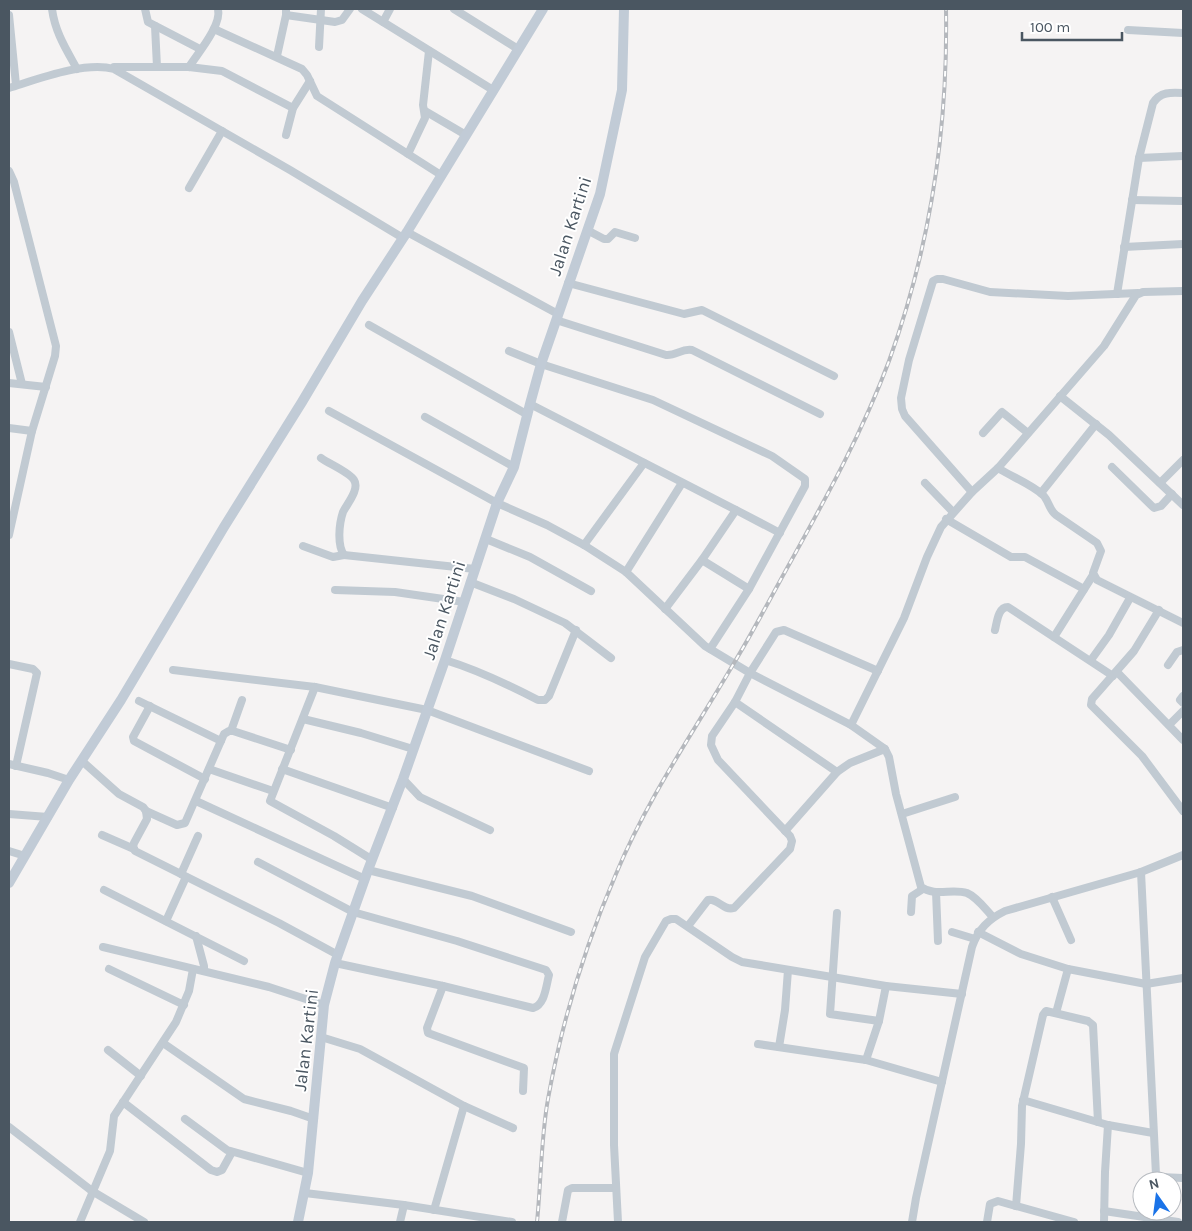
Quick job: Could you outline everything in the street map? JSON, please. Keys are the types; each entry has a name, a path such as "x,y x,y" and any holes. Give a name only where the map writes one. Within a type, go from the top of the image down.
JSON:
{"street":[{"path":"52,9 56,29 78,69"},
{"path":"145,9 146,21 200,49"},
{"path":"189,67 214,29 219,17 218,9"},
{"path":"319,47 321,9"},
{"path":"277,56 286,12 335,22 344,17 350,9"},
{"path":"363,9 493,90"},
{"path":"383,22 390,9"},
{"path":"454,9 518,49"},
{"path":"9,883 69,780 543,9"},
{"name":"Jalan Kartini","path":"298,1222 308,1172 324,1005 336,959 428,710 470,582 486,540 497,502 514,468 542,364 568,283 602,188 620,98 624,9"},
{"path":"9,15 13,86 78,69 98,66 189,67 225,72 293,108"},
{"path":"155,26 157,67"},
{"path":"214,29 302,69 305,71 314,92 320,98 441,175"},
{"path":"1128,30 1183,33"},
{"path":"408,154 424,121 430,50"},
{"path":"110,67 405,235 557,317 666,355 686,349 692,350 820,414"},
{"path":"286,135 293,108 310,81"},
{"path":"1117,294 1139,158 1152,103 1158,96 1168,93 1183,93"},
{"path":"425,111 466,135"},
{"path":"189,188 222,130"},
{"path":"1139,158 1183,156"},
{"path":"9,171 17,191 56,346 55,356 32,431 9,536"},
{"path":"1132,200 1183,200"},
{"path":"587,230 604,239 608,239 616,232 635,238"},
{"path":"1124,247 1183,244"},
{"path":"972,492 905,416 902,409 901,398 909,360 933,281 943,279 990,292 1068,296 1183,291"},
{"path":"568,283 684,314 702,310 834,376"},
{"path":"851,726 904,618 936,535 946,519 998,468 1104,346 1133,298 1138,293"},
{"path":"369,326 528,415"},
{"path":"9,332 22,384"},
{"path":"509,351 542,364 648,397 772,456 804,477 806,481 805,486 750,589 710,649"},
{"path":"9,382 46,386"},
{"path":"1060,396 1096,424 1183,505"},
{"path":"530,404 780,533"},
{"path":"328,411 497,502 547,525 584,545 626,572 699,642 750,672 851,726 885,749 889,757 919,882 923,888 936,892 967,893 993,917"},
{"path":"983,433 1002,412 1028,433"},
{"path":"425,417 514,468"},
{"path":"1041,493 1096,424"},
{"path":"9,428 32,431"},
{"path":"321,458 349,475 356,485 354,493 343,513 341,523 340,546 344,555"},
{"path":"1160,483 1183,460"},
{"path":"584,545 644,464"},
{"path":"1112,467 1154,508 1161,506 1172,494"},
{"path":"998,468 1041,493 1056,515 1099,545 1100,554 1093,575 1054,637"},
{"path":"626,572 682,483"},
{"path":"925,483 953,512"},
{"path":"665,609 702,560 736,510"},
{"path":"946,519 1011,557 1025,557 1084,589"},
{"path":"486,540 530,557 591,590"},
{"path":"303,546 333,557 344,555 475,569"},
{"path":"702,560 750,589"},
{"path":"1093,575 1097,580 1130,598 1159,610 1183,623"},
{"path":"470,582 523,603 565,623 611,658"},
{"path":"335,590 395,592 464,602"},
{"path":"1091,660 1109,635 1130,598"},
{"path":"995,630 1001,609 1006,606 1115,674 1183,740"},
{"path":"1159,610 1138,646 1092,699 1091,705 1142,756 1183,811"},
{"path":"445,660 493,677 538,700 545,700 549,696 576,630"},
{"path":"688,926 708,900 714,900 727,909 734,908 792,845 791,839 785,831 718,760 711,745 712,736 735,702 750,672 776,632 784,630 878,671"},
{"path":"1168,665 1177,652 1183,650"},
{"path":"9,664 33,668 37,676 13,765 69,780"},
{"path":"173,670 315,686 428,710 590,771"},
{"path":"315,686 291,750 272,791 271,802 334,836 372,860"},
{"path":"1183,696 1180,700 1183,703"},
{"path":"231,731 242,700"},
{"path":"139,701 221,741"},
{"path":"735,702 837,772"},
{"path":"150,706 133,737 134,741 205,780"},
{"path":"1169,725 1183,711"},
{"path":"303,719 361,733 413,749"},
{"path":"82,761 119,794 146,811 176,825 182,825 186,822 196,801 224,734 231,731 291,750"},
{"path":"785,831 837,772 850,763 885,749"},
{"path":"209,769 272,791"},
{"path":"282,769 393,808"},
{"path":"403,779 420,798 490,830"},
{"path":"902,814 955,797"},
{"path":"196,801 366,874 472,896 572,932"},
{"path":"134,849 134,843 147,819 146,811"},
{"path":"9,814 48,817"},
{"path":"102,835 134,849 138,853 279,923 336,959 532,1008 538,1007 541,1003 549,973 546,970 456,941 353,912 258,862"},
{"path":"166,921 198,836"},
{"path":"9,851 25,856"},
{"path":"912,1222 962,994 977,936 993,917 1005,911 1141,872 1183,855"},
{"path":"1141,872 1156,1174 1160,1177 1183,1178"},
{"path":"911,912 912,896 923,888"},
{"path":"104,890 244,961"},
{"path":"936,892 938,941"},
{"path":"1052,897 1071,940"},
{"path":"837,913 830,1014 879,1021"},
{"path":"618,1222 613,1060 615,1047 645,958 668,919 674,918 688,926 737,960 886,986 962,994"},
{"path":"952,932 977,936 1021,954 1068,969 1146,984 1183,978"},
{"path":"196,936 204,972"},
{"path":"103,947 269,987 324,1005"},
{"path":"109,969 184,1005"},
{"path":"80,1222 110,1151 114,1116 163,1043 184,1005 193,969"},
{"path":"1056,1013 1068,969"},
{"path":"779,1047 785,1010 788,970"},
{"path":"443,986 427,1028 428,1033 524,1068 523,1091"},
{"path":"866,1060 879,1021 886,986"},
{"path":"1016,1206 1023,1100 1043,1015 1048,1011 1090,1022 1094,1026 1098,1122"},
{"path":"321,1037 368,1053 464,1106 512,1128"},
{"path":"163,1043 244,1099 314,1119"},
{"path":"758,1044 866,1060 942,1082"},
{"path":"108,1050 141,1076"},
{"path":"1023,1100 1108,1125 1153,1133"},
{"path":"123,1102 211,1170 217,1172 222,1170 232,1152"},
{"path":"434,1210 464,1106"},
{"path":"185,1119 232,1152 308,1172"},
{"path":"1104,1222 1108,1125"},
{"path":"9,1127 92,1191 144,1222"},
{"path":"562,1222 568,1190 572,1188 616,1188"},
{"path":"304,1193 404,1205 512,1222"},
{"path":"987,1222 989,1207 993,1202 1000,1202 1074,1222"},
{"path":"400,1222 404,1205"},
{"path":"1104,1211 1178,1222"}],"railway":[{"path":"537,1222 544,1129 560,1041 576,984 605,901 628,846 656,793 749,638 831,488 868,413 889,361 915,275 926,232 934,188 944,99 946,9"}]}
